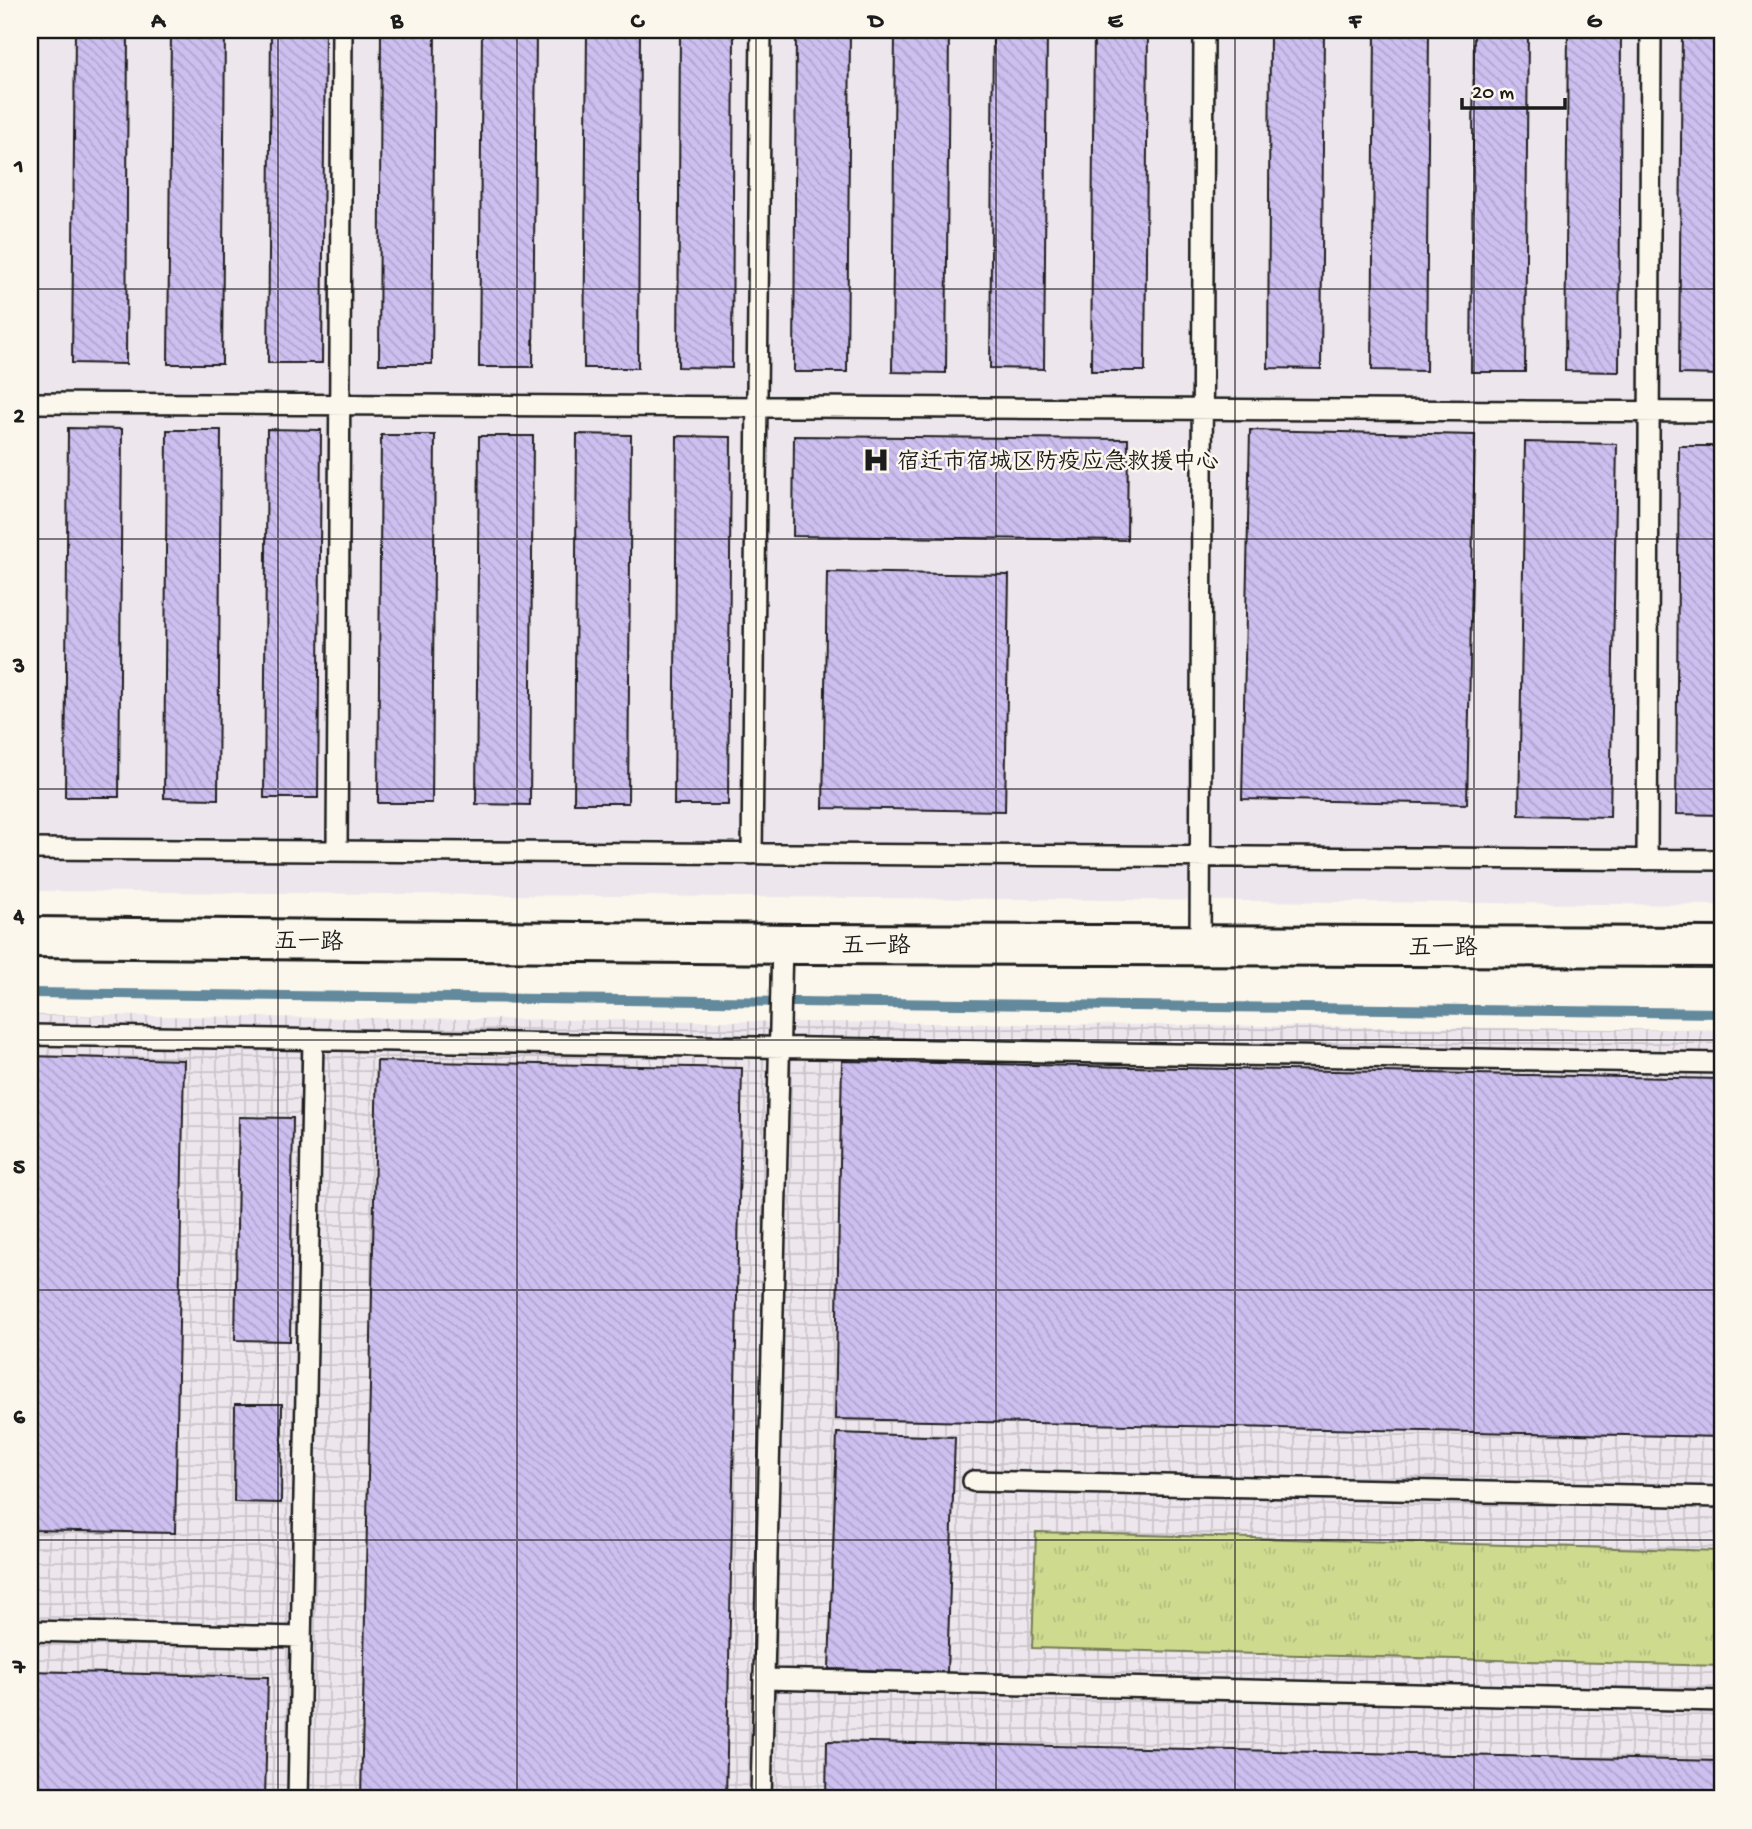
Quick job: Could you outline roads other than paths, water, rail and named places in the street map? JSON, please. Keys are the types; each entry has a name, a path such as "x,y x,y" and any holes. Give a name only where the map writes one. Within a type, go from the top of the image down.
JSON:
{"street":[{"name":"五一路","path":"30,937 782,944 1722,947"}],"lane":[{"path":"337,850 342,30"},
{"path":"751,854 761,30"},
{"path":"1200,945 1205,30"},
{"path":"1647,860 1651,30"},
{"path":"30,403 1722,412"},
{"path":"30,849 1722,860"},
{"path":"761,1799 782,944"},
{"path":"30,1035 1722,1063"},
{"path":"298,1799 313,1039"},
{"path":"973,1481 1722,1497"},
{"path":"30,1631 301,1637"},
{"path":"764,1679 1722,1701"}],"waterway":[{"path":"30,993 1722,1013"}],"place":[{"name":"宿迁市宿城区防疫应急救援中心","path":"876,460"}]}
